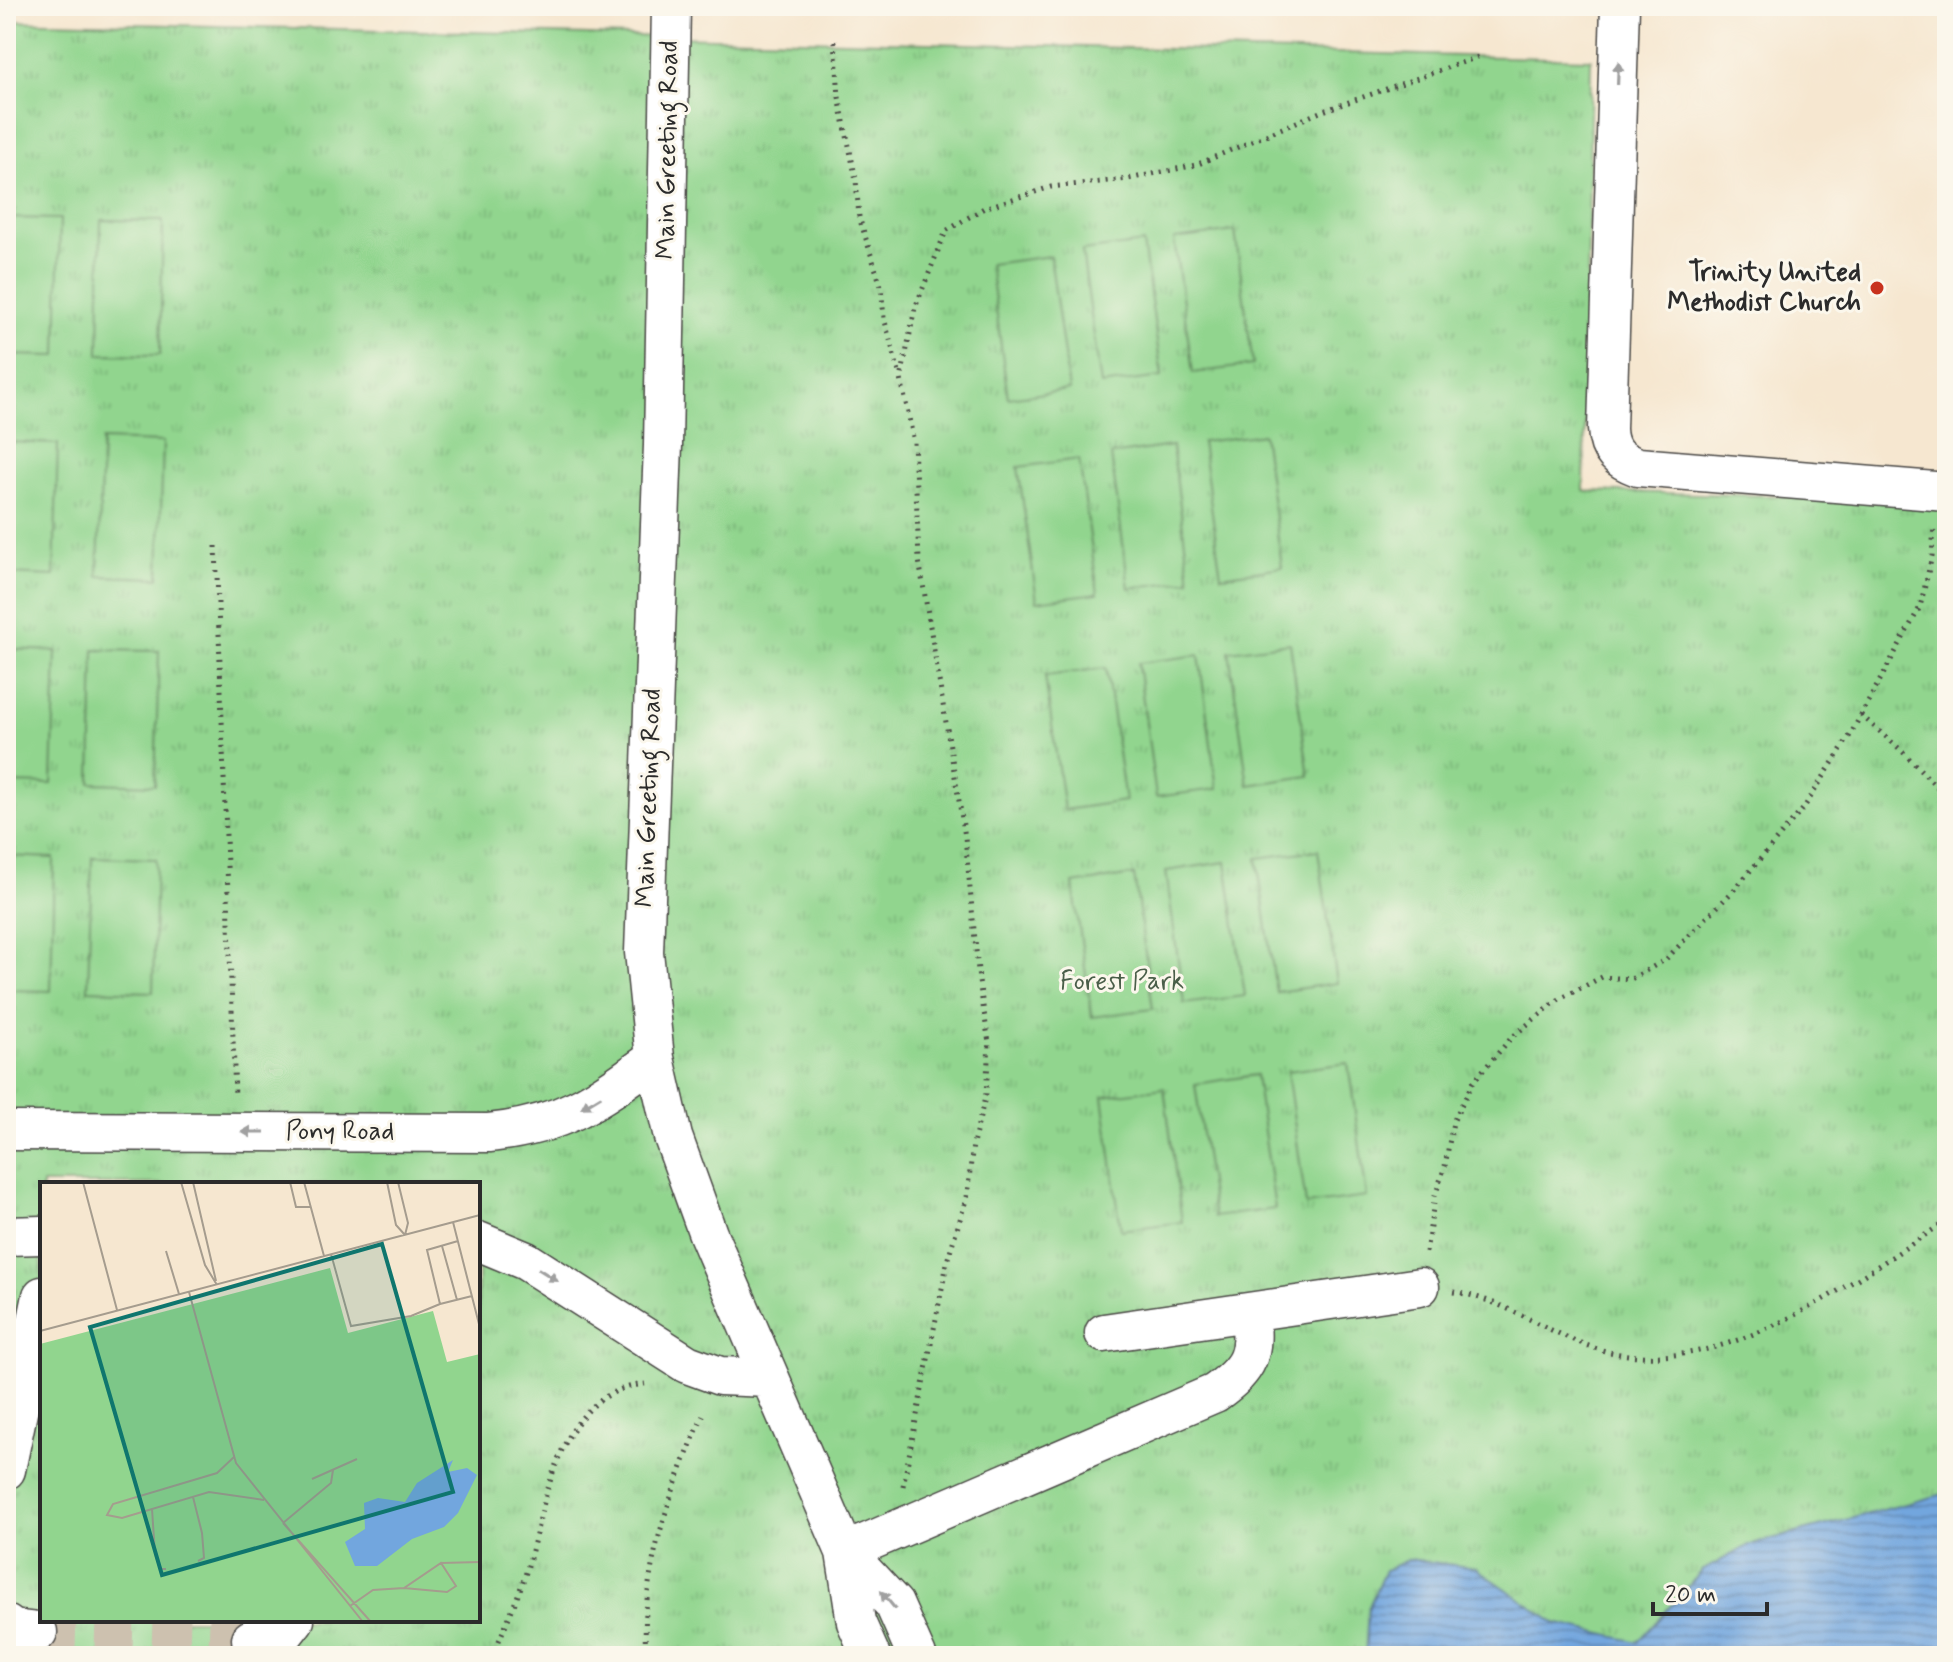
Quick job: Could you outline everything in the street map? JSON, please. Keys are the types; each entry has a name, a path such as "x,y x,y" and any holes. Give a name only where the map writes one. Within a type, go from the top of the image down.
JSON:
{"street":[{"name":"Main Greeting Road","path":"671,6 663,445 644,938 655,1058 678,1152 769,1378 845,1552 856,1622 871,1656"},
{"path":"1620,6 1607,429 1608,443 1614,454 1638,467 1942,492"},
{"name":"Pony Road","path":"6,1131 489,1133 527,1129 560,1120 592,1103 655,1058"},
{"path":"6,1236 40,1235"},
{"path":"480,1242 526,1261 687,1364 720,1376 769,1378"},
{"path":"1104,1333 1420,1287"},
{"path":"6,1470 40,1306"},
{"path":"845,1552 1215,1393 1231,1382 1248,1360 1253,1338 1250,1312"},
{"name":"Main Greeting Road","path":"845,1552 894,1604 917,1656"},
{"path":"251,1639 280,1639 293,1622"}],"path":[{"path":"835,41 839,97 856,180 859,217 881,286 884,318 914,442 919,560 965,837 979,981 989,1043 986,1094 973,1144 967,1197 948,1258 908,1449 903,1484 903,1527"},
{"path":"901,379 915,308 946,231 984,208 1051,187 1128,179 1196,165 1253,137 1391,85 1481,56"},
{"path":"1942,492 1920,607 1861,715 1803,809 1733,891 1665,960 1631,979 1602,977 1558,1000 1512,1037 1473,1082 1453,1122 1445,1166 1435,1196 1420,1287 1472,1295 1521,1312 1580,1341 1619,1354 1699,1353 1736,1341 1825,1297 1947,1221"},
{"path":"216,546 236,1132"},
{"path":"1861,715 1947,797"},
{"path":"646,1656 646,1587 660,1528 720,1376"},
{"path":"493,1656 526,1572 557,1456 591,1404 633,1385 648,1384"}],"green space":[{"name":"Forest Park","path":"6,21 1591,59 1584,491 1947,500 1947,1656 6,1656"},
{"path":"6,218 60,219 57,356 6,355"},
{"path":"101,220 163,221 160,355 99,354"},
{"path":"1235,231 1253,365 1193,373 1174,239"},
{"path":"1143,243 1162,377 1101,385 1082,251"},
{"path":"1050,256 1069,390 1008,398 990,264"},
{"path":"1263,434 1282,567 1221,576 1202,442"},
{"path":"102,440 163,442 159,578 98,576"},
{"path":"6,442 58,444 54,576 6,574"},
{"path":"1172,446 1190,580 1129,588 1111,455"},
{"path":"1079,459 1098,593 1037,601 1018,467"},
{"path":"1290,643 1309,776 1248,785 1229,651"},
{"path":"6,649 56,651 52,784 6,783"},
{"path":"94,650 159,651 155,785 91,783"},
{"path":"1199,655 1217,789 1156,797 1138,663"},
{"path":"1106,668 1125,801 1064,810 1045,676"},
{"path":"1318,850 1337,983 1276,992 1257,858"},
{"path":"6,856 54,858 51,991 6,990"},
{"path":"92,857 156,859 153,992 88,990"},
{"path":"1226,862 1245,996 1184,1004 1166,871"},
{"path":"1134,875 1153,1009 1092,1017 1073,884"},
{"path":"1348,1063 1367,1197 1306,1205 1287,1071"},
{"path":"1256,1075 1275,1209 1214,1217 1195,1084"},
{"path":"1164,1088 1182,1222 1121,1230 1103,1096"}],"water":[{"path":"1947,1493 1947,1656 1365,1656 1368,1609 1385,1570 1409,1559 1476,1568 1555,1623 1638,1642 1702,1571 1747,1546"}],"tunnel":[{"path":"38,1632 251,1639"}],"place":[{"name":"Trinity United Methodist Church","path":"1877,288"}]}
